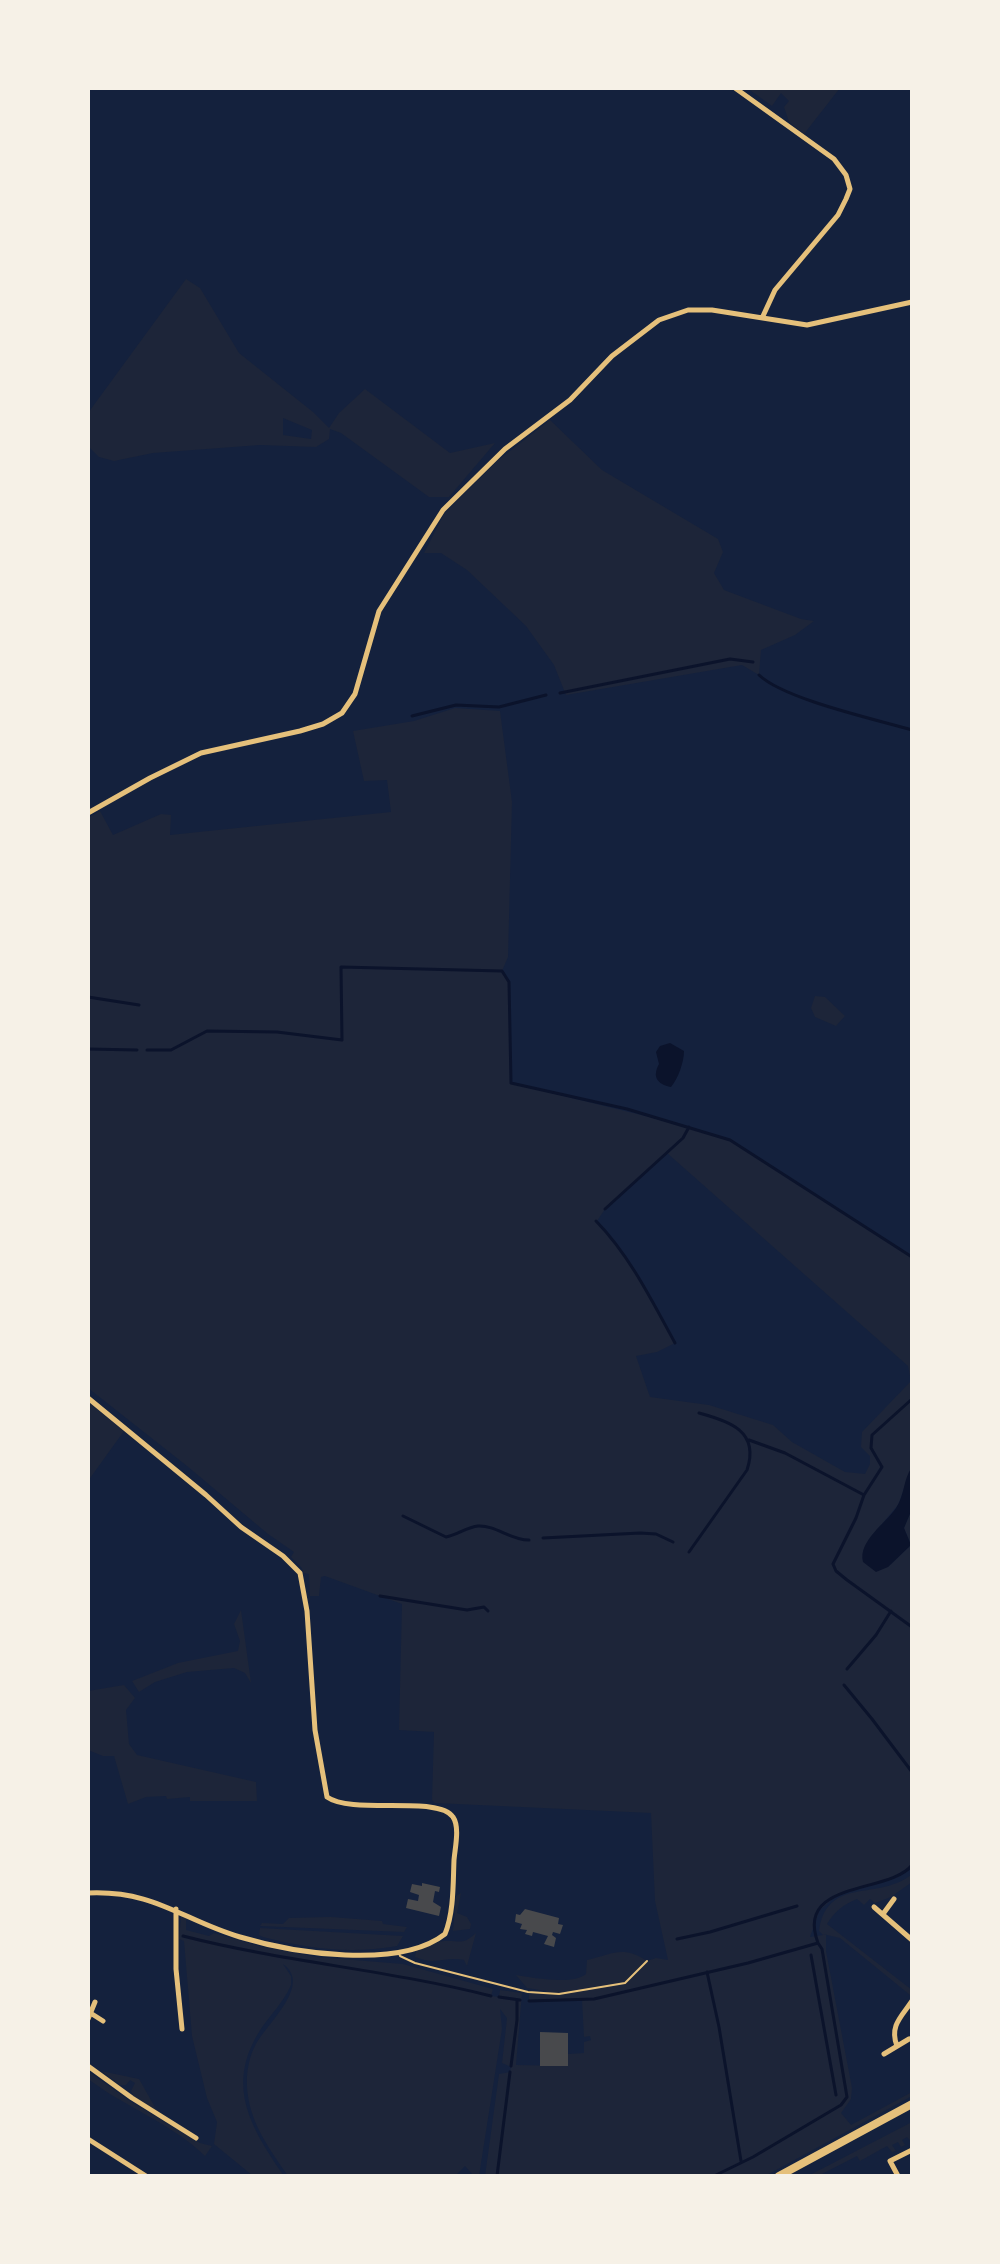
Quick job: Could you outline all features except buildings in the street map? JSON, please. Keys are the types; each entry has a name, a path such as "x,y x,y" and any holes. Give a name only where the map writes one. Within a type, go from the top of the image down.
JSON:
{"main road":[{"path":"779,2176 912,2104"}],"street":[{"path":"735,88 834,159 846,175 850,189 838,215 775,290 763,316"},
{"path":"88,813 201,753 300,731 323,724 342,713 355,694 379,611 443,510 479,472 535,424 570,400 612,356 659,320 688,310 763,316 807,325 912,302"},
{"path":"88,1398 241,1527 295,1568 303,1584 313,1715 327,1797 342,1804 436,1808 448,1812 455,1820 454,1870 445,1934 398,1952 350,1955 296,1950 241,1937 134,1895 88,1893"},
{"path":"883,1914 894,1899"},
{"path":"874,1907 912,1940"},
{"path":"176,1909 176,1969 182,2029"},
{"path":"897,2046 894,2033 896,2024 912,2001"},
{"path":"95,2002 90,2017 103,2021"},
{"path":"884,2054 909,2039"},
{"path":"88,2066 196,2138"},
{"path":"88,2139 146,2176"},
{"path":"890,2161 912,2150"},
{"path":"885,2152 898,2176"}],"lane":[{"path":"398,1952 415,1963 444,1971 528,1992 559,1994 625,1983 647,1961"}],"shaded area":[{"path":"747,88 840,88 804,134 789,122 784,107 789,101 781,93 772,106"},
{"path":"186,279 200,288 239,353 329,428 339,413 365,389 450,453 495,443 449,497 429,497 341,433 330,429 329,439 316,447 260,445 153,453 114,461 99,457 88,446 88,413","holes":["283,418 312,430 311,439 283,435"]},
{"path":"550,420 602,470 718,539 723,552 714,573 724,590 814,621 795,635 761,650 759,675 742,665 566,695 554,665 526,626 467,570 441,553 424,553 444,514 497,461"},
{"path":"455,708 500,711 512,802 508,957 502,971 509,982 511,1083 686,1126 730,1140 912,1257 912,1467 898,1505 871,1537 888,1567 911,1545 904,1528 912,1509 912,1865 899,1877 838,1894 816,1910 819,1912 810,1937 823,1935 819,1931 832,1902 856,1892 885,1887 912,1874 912,1882 891,1897 875,1903 870,1899 864,1905 857,1899 840,1909 827,1924 912,1990 910,1995 840,1938 823,1934 826,1935 826,1951 852,2088 851,2099 841,2113 851,2125 912,2092 912,2096 765,2176 485,2176 499,2074 510,2072 511,2067 502,2063 507,2018 500,2009 502,2029 479,2176 470,2176 472,2174 465,2166 455,2176 288,2176 258,2129 247,2090 253,2049 284,2005 293,1983 291,1973 283,1964 291,1976 291,1985 249,2052 244,2071 244,2089 253,2124 284,2176 253,2176 214,2144 217,2122 207,2098 192,2036 184,1941 179,1939 181,1916 186,1914 186,1930 209,1936 214,1933 259,1946 317,1957 403,1964 493,1989 491,1996 499,1997 500,1990 522,1993 516,2065 567,2066 568,2054 584,2053 584,2042 591,2040 590,2036 584,2037 582,2000 529,2001 529,1994 546,1991 527,1988 516,1975 572,1979 586,1974 587,1960 618,1952 631,1953 647,1961 656,1958 668,1960 655,1901 651,1813 435,1803 432,1800 434,1732 399,1730 402,1604 325,1576 321,1577 319,1596 310,1596 309,1574 304,1573 291,1557 294,1552 88,1388 88,818 100,811 113,835 161,814 171,815 170,835 391,812 387,780 364,781 353,731 414,721","holes":["667,1153 908,1366 911,1381 862,1432 861,1447 870,1456 865,1474 845,1472 792,1442 773,1425 709,1405 650,1397 636,1356 657,1352 675,1343 630,1264 597,1221 605,1209"]},
{"path":"815,996 825,997 845,1016 836,1026 815,1017 811,1008"},
{"path":"670,1043 684,1051 680,1070 671,1087 659,1082 656,1076 659,1064 656,1052 660,1046"},
{"path":"88,1402 124,1431 88,1481"},
{"path":"912,1467 912,1509 904,1528 911,1545 888,1567 876,1572 863,1562 864,1547 896,1508"},
{"path":"241,1610 251,1683 245,1673 234,1668 187,1672 155,1682 139,1692 132,1681 178,1663 238,1651 240,1641 234,1624"},
{"path":"124,1685 135,1698 126,1710 129,1744 137,1755 256,1782 257,1801 190,1801 190,1797 167,1799 166,1796 146,1797 128,1804 114,1756 103,1756 88,1750 88,1691"},
{"path":"461,1893 457,1913 467,1917 470,1929 453,1931 456,1896"},
{"path":"289,1918 382,1921 383,1924 407,1927 404,1932 260,1926 262,1923 283,1924"},
{"path":"260,1928 403,1936 397,1946 363,1950 330,1949 263,1937 259,1935"},
{"path":"476,1933 467,1966 464,1960 429,1961 415,1957 416,1950 441,1942 464,1941"},
{"path":"88,2071 130,2101 200,2143 212,2146 205,2156 178,2134 88,2079"},
{"path":"101,2071 139,2079 162,2114 134,2097 131,2091 135,2083 130,2080 126,2085 120,2085"},
{"path":"912,2122 912,2142 907,2137 902,2140 905,2145 901,2147 898,2142 892,2145 896,2151 892,2152 887,2146 860,2161 857,2156 818,2176 808,2176"}],"waterway":[{"path":"560,693 730,659 753,662"},
{"path":"759,675 771,684 808,700 912,730"},
{"path":"412,716 456,705 499,707 546,695"},
{"path":"147,1050 171,1050 207,1031 277,1032 342,1040 341,967 502,971 509,982 511,1083 627,1109 730,1140 912,1257"},
{"path":"88,997 139,1005"},
{"path":"88,1049 137,1050"},
{"path":"605,1209 683,1138 689,1127"},
{"path":"596,1221 630,1264 675,1343"},
{"path":"912,1399 872,1435 871,1448 882,1467 864,1495 833,1564 847,1580 912,1627"},
{"path":"689,1552 747,1470 750,1457 749,1446 739,1430 699,1413"},
{"path":"749,1440 785,1453 864,1495"},
{"path":"403,1516 446,1537 478,1526 529,1540"},
{"path":"543,1538 640,1533 656,1534 673,1542"},
{"path":"380,1596 467,1610 484,1607 488,1611"},
{"path":"847,1669 876,1635 891,1611"},
{"path":"844,1685 912,1772"},
{"path":"529,2001 594,1999 748,1963 818,1943 814,1923 819,1908 831,1898 885,1881 912,1865"},
{"path":"677,1939 797,1906"},
{"path":"183,1936 491,1996"},
{"path":"714,2176 753,2157 841,2105 847,2097 822,1949 818,1943"},
{"path":"811,1955 836,2095"},
{"path":"707,1972 741,2161"},
{"path":"499,1997 520,2000"},
{"path":"511,2066 517,2000"},
{"path":"497,2176 510,2072"}]}
